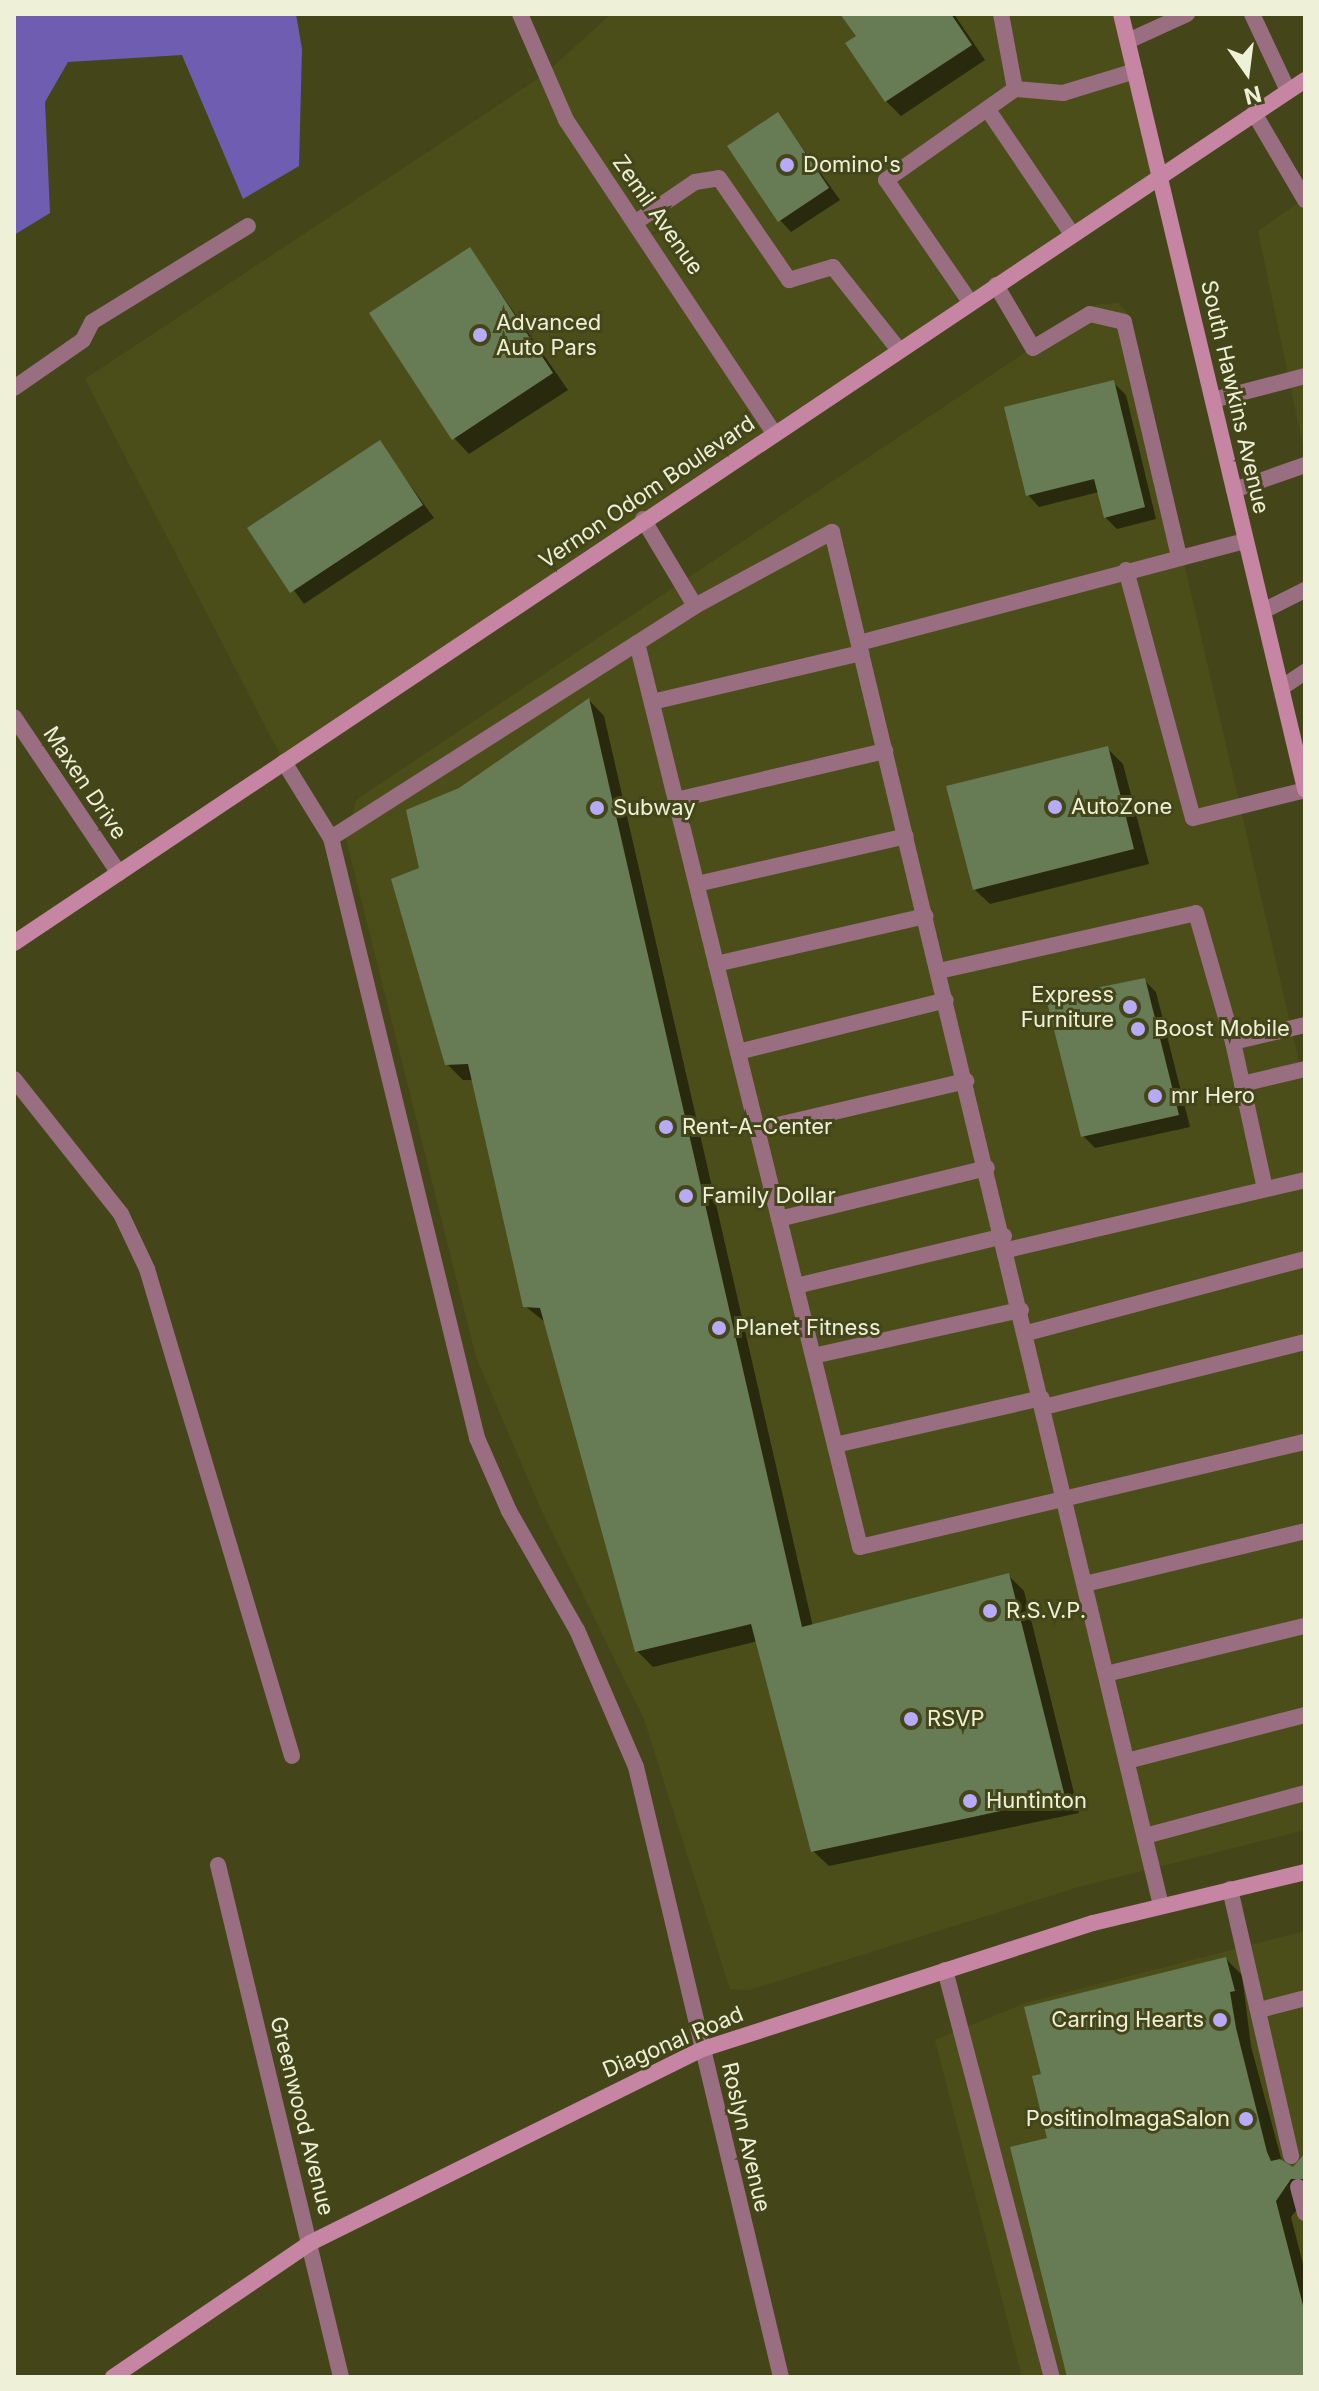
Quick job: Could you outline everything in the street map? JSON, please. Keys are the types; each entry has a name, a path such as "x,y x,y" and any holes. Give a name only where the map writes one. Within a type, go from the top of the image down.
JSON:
{"street":[{"name":"Zemil Avenue","path":"520,14 566,120 774,433"},
{"path":"1001,14 1015,89"},
{"name":"South Hawkins Avenue","path":"1121,14 1305,790"},
{"path":"1128,41 1187,14"},
{"path":"1252,14 1288,91"},
{"path":"970,302 886,180 1015,89 1063,93 1135,71"},
{"name":"Vernon Odom Boulevard","path":"14,943 643,519 1305,80"},
{"path":"988,110 1072,234"},
{"path":"1254,113 1305,200"},
{"path":"636,222 695,182 719,178 789,280 833,267 899,350"},
{"path":"14,388 83,340 92,322 248,226"},
{"path":"996,285 1033,348 1090,314 1124,322 1179,556"},
{"path":"1213,400 1305,376"},
{"path":"1234,490 1305,465"},
{"path":"643,519 695,606"},
{"path":"331,838 695,606 832,532 1006,1243 1161,1906"},
{"path":"652,702 860,648 1126,570 1246,541"},
{"path":"1126,570 1193,818 1305,790"},
{"path":"1263,611 1305,590"},
{"path":"637,643 860,1547 1305,1442"},
{"path":"1281,688 1305,672"},
{"name":"Maxen Drive","path":"14,717 119,873"},
{"path":"676,800 885,751"},
{"name":"Roslyn Avenue","path":"284,762 331,838 477,1438 509,1511 577,1630 636,1767 781,2377"},
{"path":"697,884 906,836"},
{"path":"939,971 1196,913 1233,1042 1265,1189"},
{"path":"716,964 926,916"},
{"path":"738,1052 946,1000"},
{"path":"1233,1042 1305,1025"},
{"path":"1242,1084 1305,1069"},
{"path":"14,1079 121,1214 147,1269 292,1756"},
{"path":"757,1130 966,1081"},
{"path":"779,1219 987,1168"},
{"path":"796,1286 1305,1180"},
{"path":"1027,1333 1305,1259"},
{"path":"813,1356 1021,1310"},
{"path":"835,1445 1043,1403 1305,1342"},
{"path":"1085,1584 1305,1531"},
{"path":"1106,1674 1305,1626"},
{"path":"1127,1761 1305,1715"},
{"path":"1145,1836 1305,1793"},
{"name":"Greenwood Avenue","path":"218,1865 341,2377"},
{"name":"Diagonal Road","path":"113,2377 310,2243 703,2049 945,1970 1161,1906 1305,1872"},
{"path":"1230,1889 1291,2156"},
{"path":"945,1970 1052,2377"},
{"path":"1260,2010 1305,1998"},
{"path":"1298,2187 1305,2213"}],"shaded area":[{"path":"14,14 296,14 302,49 299,166 243,199 182,55 68,62 45,102 50,213 14,235"},
{"path":"611,14 1121,14 1160,175 284,762 85,379 544,75"},
{"path":"1305,198 1305,455 1258,231"},
{"path":"1119,303 1126,311 1305,1088 1305,1830 1082,1886 749,1990 730,1989 644,1719 540,1507 476,1357 346,839 356,800 1096,305"},
{"path":"1305,1931 1305,2377 1022,2377 935,2040 1025,2003"}],"building":[{"path":"840,14 951,14 972,45 885,102 845,43 856,36"},
{"path":"778,112 829,188 778,222 727,146"},
{"path":"470,247 553,373 452,440 369,313"},
{"path":"1114,380 1145,507 1104,518 1094,479 1026,496 1004,407"},
{"path":"380,440 423,505 290,593 247,528"},
{"path":"589,698 802,1627 1009,1573 1065,1797 811,1852 751,1624 635,1652 540,1308 523,1307 468,1064 445,1065 391,879 419,868 406,810 459,788"},
{"path":"1108,746 1134,849 973,890 946,786"},
{"path":"1145,978 1179,1115 1081,1137 1046,998"},
{"path":"1226,1957 1235,1991 1230,1992 1236,2028 1267,2152 1271,2161 1280,2159 1293,2167 1305,2153 1305,2179 1291,2179 1276,2201 1305,2313 1305,2377 1067,2377 1010,2147 1047,2138 1032,2076 1041,2074 1024,2007"}],"place":[{"name":"Domino's","path":"787,165"},
{"name":"Advanced Auto Pars","path":"480,335"},
{"name":"AutoZone","path":"1055,807"},
{"name":"Subway","path":"597,808"},
{"name":"Express Furniture","path":"1130,1007"},
{"name":"Boost Mobile","path":"1138,1029"},
{"name":"mr Hero","path":"1155,1096"},
{"name":"Rent-A-Center","path":"666,1127"},
{"name":"Family Dollar","path":"686,1196"},
{"name":"Planet Fitness","path":"719,1328"},
{"name":"R.S.V.P.","path":"990,1611"},
{"name":"RSVP","path":"911,1719"},
{"name":"Huntinton","path":"970,1801"},
{"name":"Carring Hearts","path":"1220,2020"},
{"name":"PositinoImagaSalon","path":"1246,2119"}]}
